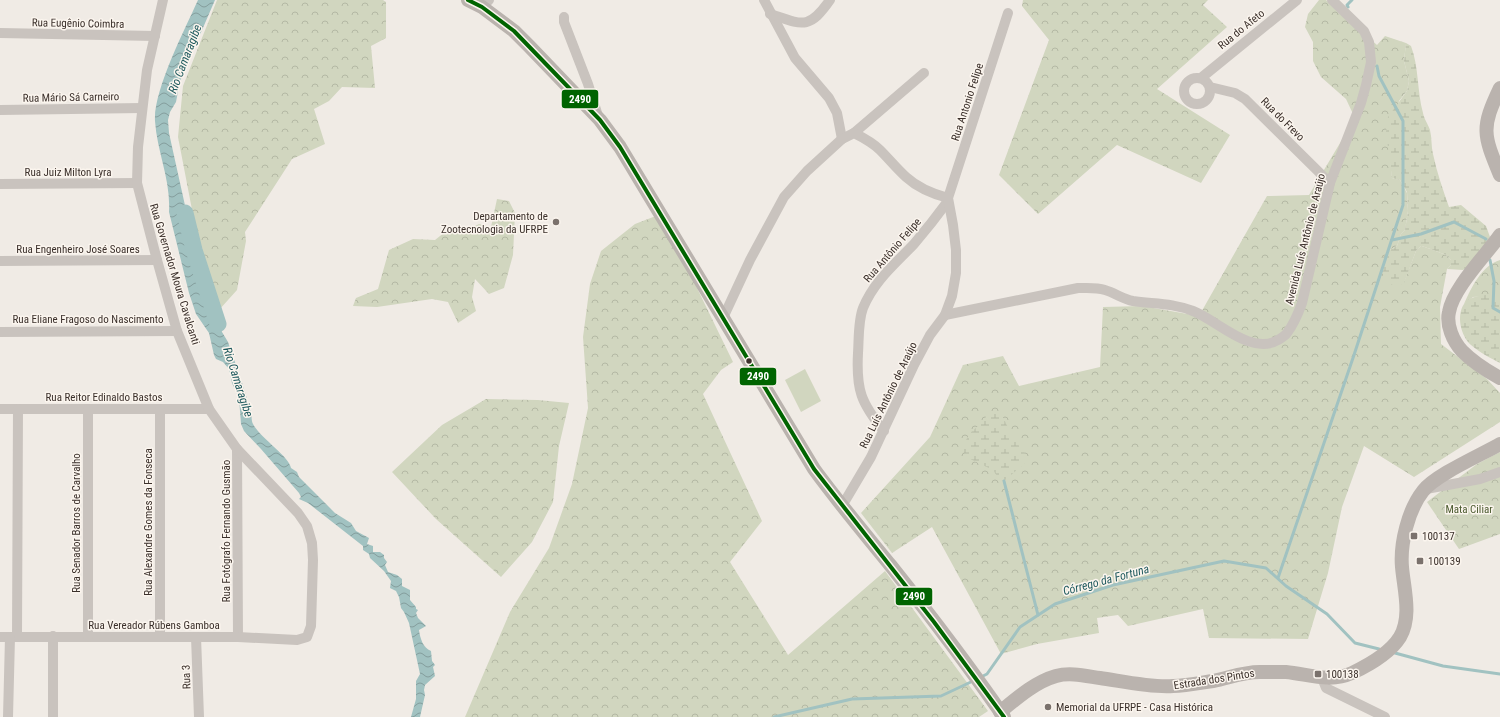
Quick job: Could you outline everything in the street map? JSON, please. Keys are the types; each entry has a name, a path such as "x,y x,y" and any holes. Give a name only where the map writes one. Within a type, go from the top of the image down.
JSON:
{"street":[{"name":"Rua Governador Moura Cavalcanti","path":"163,0 147,70 138,148 137,183 177,331 209,408 237,449 298,513 307,526 312,543 313,560 311,626 307,636"},
{"path":"468,0 486,4 529,46 600,120 632,165 814,469 898,575 1002,714"},
{"path":"764,0 770,14 795,58 830,98 837,113 842,139"},
{"path":"770,14 789,20 807,22 817,17 830,0"},
{"name":"Rua do Afeto","path":"1210,87 1210,96 1204,102 1196,104 1188,100 1184,93 1186,84 1192,78 1201,78 1297,0"},
{"name":"Avenida Luís Antônio de Araújo","path":"945,315 1078,288 1097,288 1132,300 1170,304 1183,307 1204,316 1248,342 1260,345 1274,343 1286,335 1296,319 1302,304 1330,183 1360,104 1371,62 1369,42 1364,31 1332,0"},
{"name":"Rua Antonio Felipe","path":"948,200 1008,13"},
{"path":"564,16 564,22 600,120"},
{"name":"Rua Eugênio Coimbra","path":"0,33 155,36"},
{"path":"723,318 784,197 807,172 842,139 854,133 924,73"},
{"path":"1201,78 1208,83 1210,87"},
{"name":"Rua do Frevo","path":"1210,87 1235,93 1246,99 1330,183"},
{"path":"1500,88 1488,115 1486,137 1500,174"},
{"name":"Rua Mário Sá Carneiro","path":"0,110 142,108"},
{"path":"854,133 876,146 906,177 920,187 948,200"},
{"name":"Rua Juiz Milton Lyra","path":"0,184 137,183"},
{"name":"Rua Luís Antônio de Araújo","path":"842,506 871,457 914,364 930,335 945,315 952,296 956,273 956,250 948,200"},
{"name":"Rua Antônio Felipe","path":"884,431 864,404 859,389 857,370 859,334 863,309 875,285 926,230 948,200"},
{"path":"1500,235 1464,281 1453,298 1448,312 1448,322 1456,344 1463,352 1500,378"},
{"name":"Rua Engenheiro José Soares","path":"0,261 157,260"},
{"name":"Rua Eliane Fragoso do Nascimento","path":"0,332 177,331"},
{"name":"Rua Reitor Edinaldo Bastos","path":"0,409 209,408"},
{"path":"8,717 9,637 18,409"},
{"name":"Rua Senador Barros de Carvalho","path":"88,409 88,637"},
{"name":"Rua Alexandre Gomes da Fonseca","path":"160,409 160,636"},
{"name":"Estrada dos Pintos","path":"1002,714 1034,687 1058,676 1078,675 1169,687 1213,681 1257,671 1286,672 1322,678 1336,678 1349,674 1363,667 1392,647 1404,628 1406,603 1402,563 1402,545 1413,509 1424,489 1437,479 1500,444"},
{"name":"Rua Fotógrafo Fernando Gusmão","path":"237,449 238,637"},
{"path":"1424,489 1480,479 1500,472"},
{"path":"53,636 54,717"},
{"name":"Rua Vereador Rúbens Gamboa","path":"9,637 160,636 238,637 297,640 307,636"},
{"name":"Rua 3","path":"196,637 199,717"},
{"path":"1322,678 1326,688 1385,717"}],"green space":[{"path":"217,0 383,0 386,2 386,38 371,46 375,88 342,87 329,101 314,109 325,144 292,159 245,232 246,241 237,290 219,310 205,266 194,220 178,137 183,86"},
{"path":"1023,0 1208,0 1203,5 1227,27 1157,89 1230,135 1201,183 1117,145 1038,214 999,175 1049,40 1022,6"},
{"path":"1319,0 1326,0 1377,45 1385,36 1406,43 1404,61 1409,81 1407,91 1399,101 1390,155 1392,178 1400,180 1407,193 1408,211 1405,230 1401,234 1397,246 1388,251 1404,282 1416,251 1421,246 1446,255 1451,260 1451,265 1447,269 1440,307 1441,344 1487,379 1500,393 1500,422 1414,477 1364,446 1342,507 1328,573 1308,639 1209,638 1203,609 1128,626 1118,615 1097,618 1099,633 1037,644 1001,654 932,527 892,553 861,513 930,437 963,365 1003,356 1019,386 1100,367 1103,307 1142,306 1199,316 1267,196 1309,195 1349,128 1354,116 1346,99 1321,77 1313,61 1313,42 1305,27 1308,14"},
{"path":"1406,43 1411,46 1414,54 1421,105 1430,130 1432,151 1449,207 1461,205 1486,226 1490,237 1473,263 1463,270 1447,269 1451,265 1451,260 1447,255 1421,246 1416,251 1404,283 1395,287 1384,278 1379,262 1388,251 1397,246 1401,234 1405,230 1408,211 1407,192 1400,180 1392,178 1386,132 1388,117 1407,91 1409,81 1404,61"},
{"path":"497,199 509,201 515,213 513,255 504,288 489,294 475,279 472,297 476,311 458,323 448,302 432,299 377,307 353,306 356,298 378,289 389,250 413,239 435,240 445,232 467,230 479,224 491,227"},
{"path":"661,214 733,362 721,370 703,394 762,521 730,562 788,655 885,571 988,711 979,717 465,717 510,612 549,548 572,484 588,408 583,337 590,284 601,251 635,224"},
{"path":"1500,260 1500,295 1473,297 1464,304 1478,278 1488,267"},
{"path":"1486,295 1500,295 1500,363 1471,345 1462,331 1460,314 1464,304 1471,298"},
{"path":"805,369 821,401 801,412 785,380"},
{"path":"486,399 538,400 569,403 559,446 553,502 532,542 501,577 436,519 392,472 442,425"},
{"path":"988,412 1002,415 1012,436 1026,455 1024,464 1004,481 999,479 993,470 968,458 961,449 970,433 984,421"},
{"name":"Mata Ciliar","path":"1500,452 1500,534 1459,549 1427,502 1477,464"}],"water":[{"name":"Rio Camaragibe","path":"198,0 215,0 180,81 176,102 170,112 168,120 169,133 186,210 190,217 192,268 200,291 208,303 212,302 222,332 228,342 251,411 252,422 262,435 280,452 291,468 297,472 299,477 335,513 351,523 356,531 369,538 367,544 373,546 373,552 380,552 384,555 387,562 385,565 388,572 397,575 402,579 402,586 410,590 410,600 418,610 416,613 418,618 426,626 419,630 421,639 426,648 431,651 432,661 435,665 433,667 435,676 425,685 425,695 420,717 411,717 416,699 416,681 420,674 409,623 401,608 396,591 390,588 391,581 384,571 370,558 369,554 363,550 363,546 308,503 299,499 301,497 299,493 244,431 241,424 239,398 232,383 229,369 223,362 216,359 209,333 196,314 189,293 169,212 168,189 158,144 155,121 156,108 164,77"}],"waterway":[{"path":"1348,7 1347,5 1352,0"},
{"path":"1278,578 1354,355 1403,205 1403,121 1379,76 1377,66"},
{"name":"Rio Camaragibe","path":"185,213 194,250 218,324"},
{"path":"1392,240 1421,234 1454,222 1486,239"},
{"path":"1490,260 1494,281 1493,308 1500,312"},
{"path":"1004,481 1038,615"},
{"name":"Córrego da Fortuna","path":"981,677 987,674 1020,627 1055,604 1113,585 1224,561 1266,568 1286,586 1327,614 1355,643 1379,649"},
{"name":"Córrego da Fortuna","path":"1395,653 1443,666 1500,674"},
{"name":"Córrego da Fortuna","path":"774,717 852,699 941,696 973,681"}],"transit line":[{"name":"2490","path":"468,0 482,7 514,31 600,120 620,147 814,469 934,622 1004,717"}],"place":[{"name":"Departamento de Zootecnologia da UFRPE","path":"556,222"},
{"name":"100137","path":"1414,536"},
{"name":"100139","path":"1420,561"},
{"name":"100138","path":"1318,674"},
{"name":"Memorial da UFRPE - Casa Histórica","path":"1048,707"}]}
